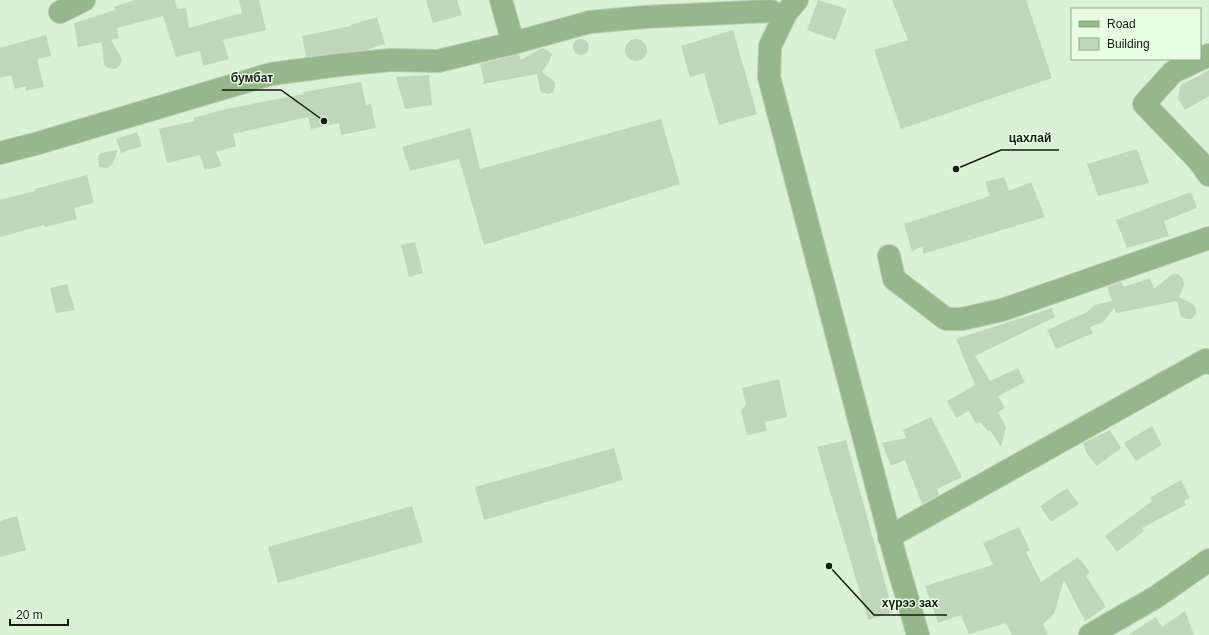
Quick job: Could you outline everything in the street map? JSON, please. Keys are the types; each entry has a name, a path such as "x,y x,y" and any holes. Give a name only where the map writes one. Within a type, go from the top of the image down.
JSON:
{"street":[{"path":"60,12 84,0"},
{"path":"500,0 514,43"},
{"path":"797,0 786,13 770,46 769,78 889,537 918,635"},
{"path":"0,153 271,74 392,60 438,61 514,43 590,22 772,6 776,34"},
{"path":"1198,60 1173,72 1144,104 1199,162 1209,175"},
{"path":"889,256 894,279 946,319 962,319 1002,310 1209,238"},
{"path":"889,537 1206,360 1209,363"},
{"path":"1090,635 1156,597 1209,560"}],"building":[{"path":"135,0 175,0 177,9 186,8 189,28 242,13 239,0 259,0 266,30 223,40 229,59 203,66 200,51 176,57 163,16 117,28 119,38 111,40 122,59 120,65 115,69 104,65 102,42 78,47 74,23 115,10 114,7"},
{"path":"426,0 457,0 462,15 433,23"},
{"path":"818,0 847,9 835,40 807,30"},
{"path":"892,0 1026,0 1052,78 901,129 874,50 908,40"},
{"path":"377,17 385,44 366,50 306,57 302,36 351,26 350,25"},
{"path":"733,30 757,114 719,125 704,73 690,77 681,46"},
{"path":"46,35 51,56 37,59 44,87 26,91 26,86 15,89 11,75 0,78 0,48"},
{"path":"581,39 588,44 589,47 584,54 581,55 574,50 573,47 578,40"},
{"path":"636,39 644,42 647,50 644,58 636,61 628,58 625,50 628,42"},
{"path":"542,48 552,54 542,72 555,82 553,92 549,94 542,93 537,74 482,83 484,82 480,64 519,54 521,60"},
{"path":"1209,70 1209,96 1185,110 1178,98 1181,85"},
{"path":"429,75 432,105 405,109 396,77"},
{"path":"361,82 366,105 371,104 376,128 341,135 339,123 311,129 308,117 233,134 236,146 216,152 222,166 205,170 200,155 167,163 159,129 194,121 193,118 226,109 304,94 303,92"},
{"path":"661,119 680,184 484,245 459,159 410,171 402,147 470,128 480,169"},
{"path":"137,132 142,146 121,153 116,139"},
{"path":"1137,149 1149,183 1098,196 1087,164"},
{"path":"118,150 112,165 107,168 99,167 98,156 101,153"},
{"path":"87,175 94,203 74,208 77,219 45,227 44,225 0,237 0,200"},
{"path":"1004,177 1009,191 1031,182 1045,217 923,254 923,246 912,251 904,224 990,196 985,182"},
{"path":"1191,192 1197,208 1164,221 1169,236 1127,248 1116,220"},
{"path":"415,242 423,273 409,277 401,245"},
{"path":"1172,274 1178,274 1183,279 1184,285 1179,297 1193,304 1196,309 1196,314 1192,319 1186,319 1181,316 1177,301 1116,313 1114,308 1103,322 1090,327 1093,333 1056,349 1047,330 1087,312 1095,305 1112,301 1107,287 1121,282 1124,287 1150,278 1154,289"},
{"path":"67,284 75,310 56,313 50,288"},
{"path":"1052,308 1055,317 975,356 990,381 1018,368 1025,382 998,396 1005,408 998,412 1006,427 1001,447 990,430 988,431 980,422 976,424 969,411 956,418 947,401 975,385 956,339"},
{"path":"779,379 787,417 765,422 767,431 747,435 741,410 746,405 742,388"},
{"path":"931,417 962,477 937,489 939,495 922,504 905,460 891,466 882,443 906,438 903,430"},
{"path":"1152,426 1162,445 1136,461 1124,443"},
{"path":"1110,430 1121,448 1097,466 1087,454 1083,443"},
{"path":"846,440 893,612 868,620 817,447"},
{"path":"614,448 623,480 484,520 475,487"},
{"path":"1181,480 1190,498 1184,501 1186,505 1142,528 1144,531 1117,552 1105,536 1152,501 1151,497"},
{"path":"1067,488 1079,504 1051,522 1040,506"},
{"path":"412,506 423,542 278,583 268,547"},
{"path":"17,516 26,550 0,557 0,521"},
{"path":"1019,527 1030,550 1026,552 1041,582 1078,557 1090,572 1086,576 1106,607 1085,621 1064,580 1054,614 1043,624 1048,635 1012,635 1006,623 969,634 961,615 938,623 925,586 993,565 983,543"},
{"path":"1185,611 1194,635 1128,635 1156,617 1162,627"}],"place":[{"name":"бумбат","path":"324,121"},
{"name":"цахлай","path":"956,169"},
{"name":"хүрээ зах","path":"829,566"}]}
